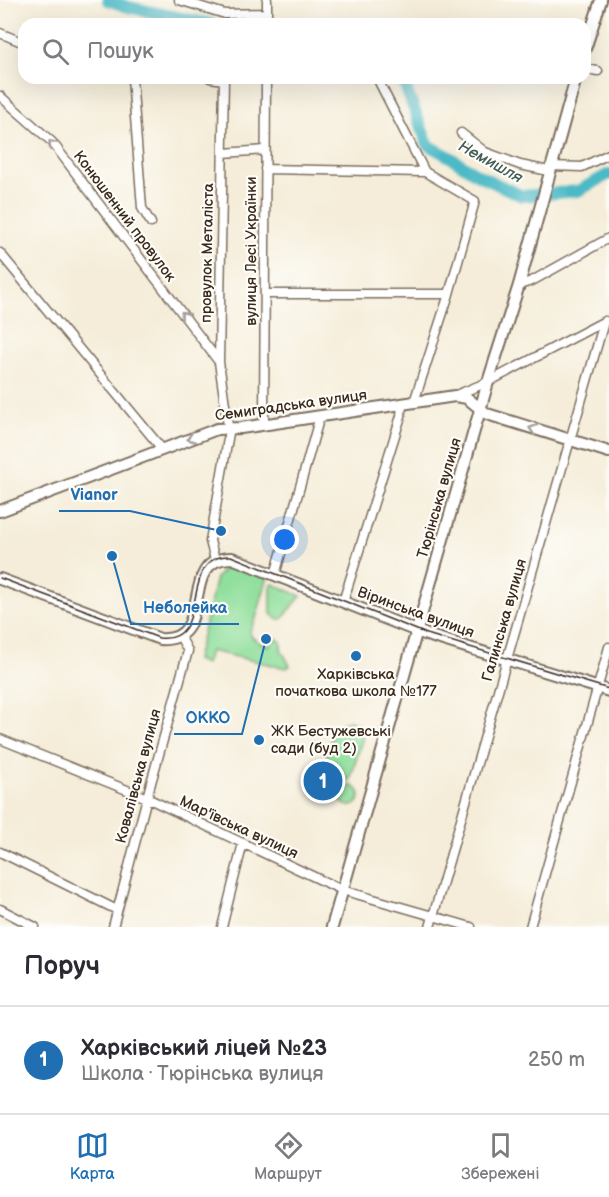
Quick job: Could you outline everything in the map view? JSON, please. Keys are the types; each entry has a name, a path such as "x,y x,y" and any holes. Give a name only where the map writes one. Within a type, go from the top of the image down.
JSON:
{"main road":[{"path":"591,31 601,0"},
{"name":"Тюрінська вулиця","path":"332,927 488,382 519,285 574,84"},
{"path":"455,396 467,398 487,414 609,452"},
{"name":"Семиградська вулиця","path":"0,511 216,429 241,428 455,396"},
{"name":"Віринська вулиця","path":"215,560 232,558 416,631 609,691"},
{"path":"0,579 160,639 169,639 180,636 187,629 192,620 203,572 215,560"}],"street":[{"path":"179,0 225,14 267,17 267,0"},
{"path":"0,33 18,40"},
{"path":"591,70 598,71"},
{"path":"132,84 142,208 151,223"},
{"name":"провулок Металіста","path":"224,84 219,362 229,428"},
{"name":"вулиця Лесі Українки","path":"264,424 266,84"},
{"path":"379,84 425,172"},
{"name":"Конюшенний провулок","path":"0,96 52,142 219,362"},
{"path":"461,133 485,152 519,165 549,172 582,167 609,154"},
{"path":"223,153 265,150"},
{"path":"265,169 425,172 475,201 449,294 414,402"},
{"path":"519,285 532,281 609,238"},
{"path":"0,253 162,449"},
{"path":"265,294 449,294"},
{"name":"Семиградська вулиця","path":"455,396 488,382 607,320"},
{"name":"Галинська вулиця","path":"430,927 607,320"},
{"path":"343,602 401,416 402,404"},
{"path":"275,575 320,416"},
{"path":"215,560 210,541 229,428"},
{"name":"Ковалівська вулиця","path":"113,927 188,651 180,636"},
{"path":"530,927 609,647"},
{"name":"Мар'ївська вулиця","path":"0,739 147,798 342,890 471,927"},
{"path":"222,927 243,843"},
{"path":"0,852 117,910"},
{"path":"0,909 35,927"}],"green space":[{"path":"233,566 268,576 250,631 251,636 258,642 269,646 276,638 281,642 281,649 290,666 286,668 210,651 206,664 196,660 216,578 223,570"},
{"path":"273,584 301,596 282,619 277,619 271,614 271,586"},
{"path":"350,721 359,725 363,737 351,777 343,786 335,787 325,781 324,770 327,754 336,728"},
{"path":"350,786 357,789 360,796 357,803 350,806 343,803 340,796 343,789"}],"waterway":[{"name":"Немишля","path":"108,0 128,7 181,18"},
{"name":"Немишля","path":"404,84 428,145 478,175 522,196 578,191 609,174"}],"tram line":[{"path":"0,578 159,638 176,636 186,628 204,569 214,559 231,556 427,634 609,689"}],"place":[{"name":"Vianor","path":"221,531"},
{"name":"Неболейка","path":"112,556"},
{"name":"ОККО","path":"266,639"},
{"name":"Харківська початкова школа №177","path":"356,656"},
{"name":"ЖК Бестужевські сади (буд 2)","path":"259,740"},
{"name":"Харківський ліцей №23","path":"323,781"}]}
